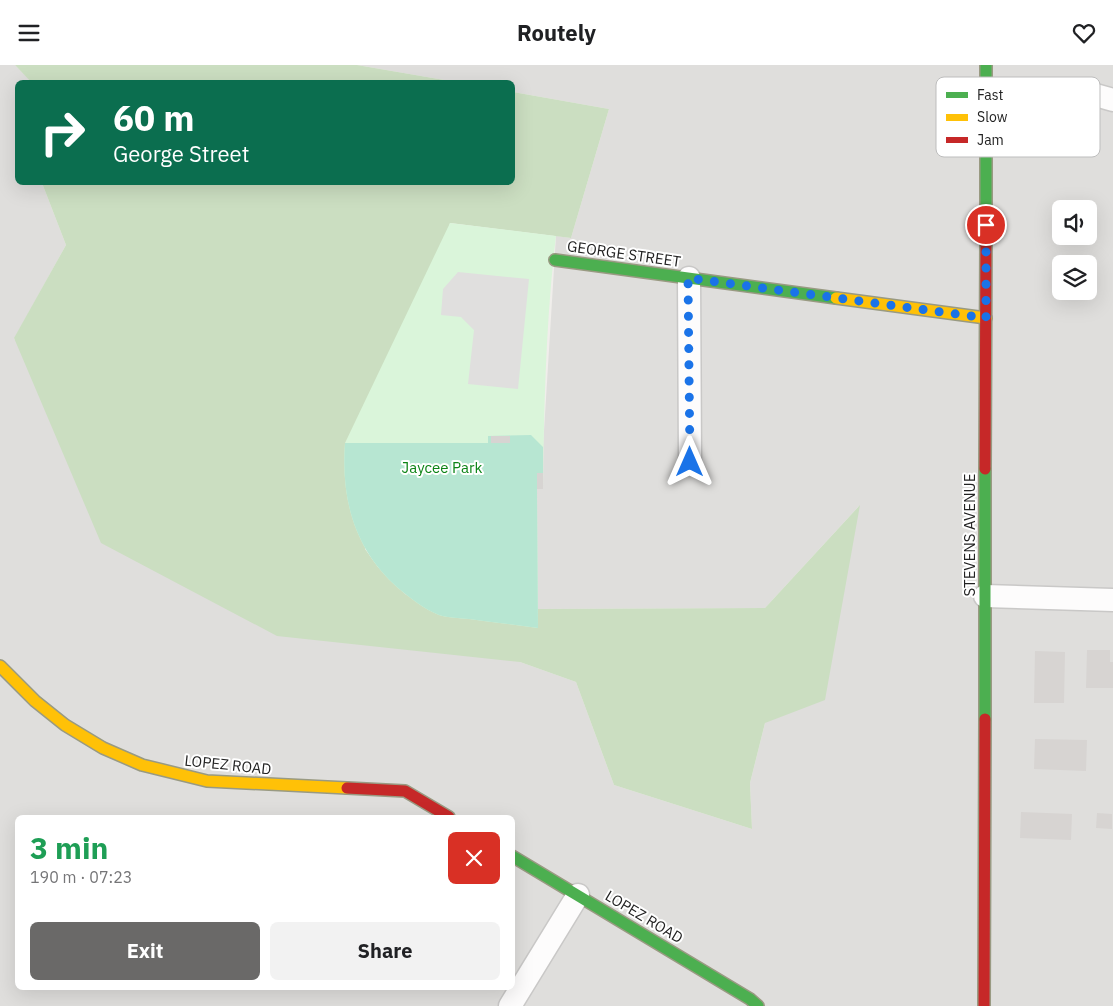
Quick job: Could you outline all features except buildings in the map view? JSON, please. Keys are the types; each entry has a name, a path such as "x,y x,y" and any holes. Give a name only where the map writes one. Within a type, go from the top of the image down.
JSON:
{"street":[{"path":"1100,96 1113,100"},
{"name":"STEVENS AVENUE","path":"984,1006 986,157"},
{"name":"GEORGE STREET","path":"555,260 986,318"},
{"path":"688,278 690,462"},
{"path":"985,596 1113,600"},
{"name":"LOPEZ ROAD","path":"0,666 45,710 68,728 119,756 146,767 207,781 405,791 446,815"},
{"name":"LOPEZ ROAD","path":"515,858 750,999 758,1006"},
{"path":"510,1006 578,895"}],"shaded area":[{"path":"0,65 15,65 30,80 15,80 15,185 43,185 66,245 14,339 520,662 576,682 614,785 752,829 750,783 765,723 859,506 765,608 537,609 537,489 543,488 543,447 556,236 571,238 609,109 515,92 515,80 444,80 357,65 1113,65 1113,1006 0,1006"},
{"path":"458,272 529,279 518,389 468,384 474,330 461,317 441,315 443,289"}],"green space":[{"path":"15,65 357,65 444,80 29,80"},
{"path":"515,92 609,109 571,238 450,223 365,549 378,567 406,595 538,628 537,609 765,608 860,505 825,700 765,723 750,783 752,829 614,785 576,682 520,662 277,636 101,543 14,338 66,245 43,185 515,185"},
{"name":"Jaycee Park","path":"450,223 556,236 548,330 543,489 537,489 538,628 446,617 433,613 398,588 383,573 361,540 348,503 344,464 345,443"},
{"path":"531,435 543,447 543,489 537,489 538,628 446,617 433,613 398,588 383,573 361,540 348,503 344,464 345,443 488,443 488,436"}],"traffic: fast":[{"path":"986,65 986,77"},
{"path":"986,157 986,236"},
{"path":"555,260 836,298"},
{"path":"985,469 985,719"},
{"path":"515,858 750,999 758,1006"}],"traffic: slow":[{"path":"836,298 986,318"},
{"path":"0,666 35,701 65,725 103,748 142,765 207,781 347,788"}],"traffic: jam":[{"path":"985,469 986,236"},
{"path":"984,1006 985,719"},
{"path":"347,788 405,791 446,815"}],"route":[{"path":"690,462 688,278 986,318 986,225"}]}
